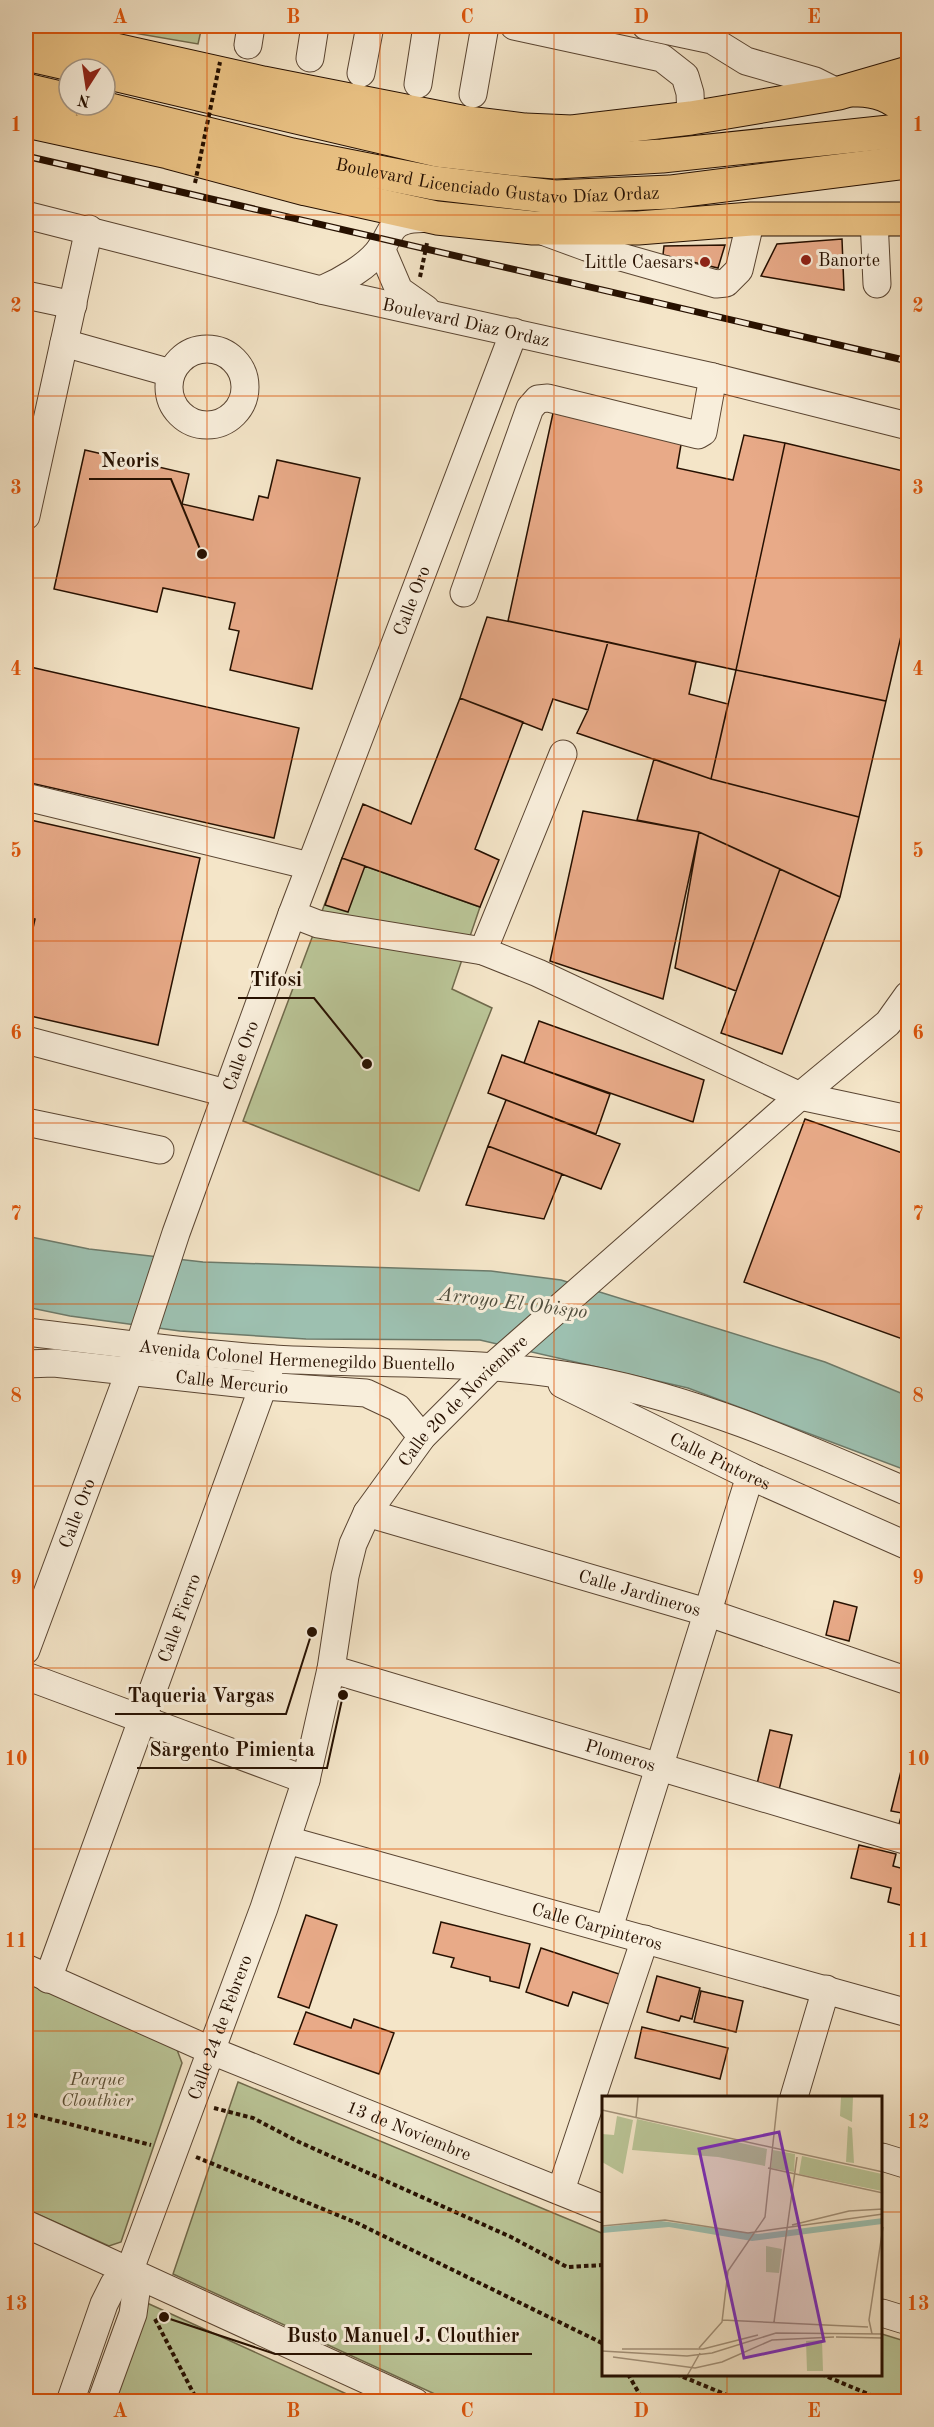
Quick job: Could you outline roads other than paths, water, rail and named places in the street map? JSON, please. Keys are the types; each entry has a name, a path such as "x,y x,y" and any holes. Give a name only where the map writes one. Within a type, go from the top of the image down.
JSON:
{"main road":[{"path":"26,30 51,33 263,83 461,122 525,130 572,132 691,118 857,90 875,92 891,98 909,112"},
{"path":"26,54 57,61"},
{"path":"839,93 909,73"},
{"name":"Boulevard Licenciado Gustavo Díaz Ordaz","path":"117,75 306,117 437,150 556,162 662,156 909,130"},
{"path":"26,90 57,97"},
{"name":"Boulevard Licenciado Gustavo Díaz Ordaz","path":"117,112 292,155 434,183 555,197 670,192 909,162"},
{"path":"26,121 158,150 306,189 432,228 638,228 751,219 895,214"}],"street":[{"path":"310,57 315,26"},
{"path":"361,73 370,26"},
{"path":"418,84 427,26"},
{"path":"473,94 485,26"},
{"path":"514,26 662,58 685,76 690,93 691,118"},
{"path":"646,26 712,40 746,61 815,81 839,93"},
{"name":"Boulevard Diaz Ordaz","path":"26,214 321,290 712,377 909,426"},
{"path":"877,284 895,214"},
{"path":"533,228 586,247 716,284 726,283 739,270 751,219"},
{"path":"321,290 343,281 381,248 388,232 404,221 432,228"},
{"path":"26,516 89,229"},
{"path":"381,248 399,290 406,297 440,317"},
{"path":"26,295 73,305"},
{"name":"Calle Oro","path":"26,1650 141,1338 176,1233 292,914 514,332"},
{"path":"64,344 171,373"},
{"path":"464,593 531,408 538,399 548,398 698,435 703,432 712,377"},
{"path":"483,951 563,754"},
{"path":"26,797 310,866"},
{"path":"292,914 318,924 483,951 538,973 800,1096 909,1119"},
{"name":"Calle 20 de Noviembre","path":"306,1780 331,1669 345,1576 354,1544 367,1513 422,1437 522,1339 800,1096 888,1023 909,995"},
{"path":"26,1040 226,1093"},
{"path":"26,1122 160,1150"},
{"name":"Avenida Colonel Hermenegildo Buentello","path":"26,1332 141,1338 273,1359 534,1370 643,1392 694,1407 762,1430 909,1492"},
{"path":"54,1363 56,1335"},
{"name":"Calle Fierro","path":"37,1974 142,1720 273,1359"},
{"name":"Calle Mercurio","path":"26,1364 54,1363 263,1386 366,1393 398,1408 422,1437"},
{"name":"Calle Pintores","path":"534,1370 750,1476 909,1546"},
{"path":"609,1928 750,1476"},
{"name":"Calle Jardineros","path":"367,1513 706,1612 909,1681"},
{"name":"Plomeros","path":"331,1669 909,1840"},
{"path":"26,1676 306,1780"},
{"name":"Calle 24 de Febrero","path":"136,2275 174,2151 212,2051 306,1780"},
{"name":"Calle Carpinteros","path":"287,1840 909,2013"},
{"path":"561,2190 645,1939"},
{"name":"13 de Noviembre","path":"37,1974 212,2051 602,2208"},
{"path":"794,2096 826,1989"},
{"path":"883,2157 909,2165"},
{"path":"26,2224 415,2402"},
{"path":"70,2402 104,2304 114,2284 136,2275"},
{"path":"101,2402 134,2314 136,2275"},
{"path":"883,2313 909,2321"}],"water":[{"name":"Arroyo El Obispo","path":"26,1236 89,1249 203,1262 491,1271 561,1280 825,1362 908,1396 908,1471 688,1388 480,1340 306,1339 180,1331 70,1316 26,1307"}],"railway":[{"path":"26,156 908,361"}],"place":[{"name":"Banorte","path":"806,260"},
{"name":"Little Caesars","path":"705,262"},
{"name":"Neoris","path":"202,554"},
{"name":"Tifosi","path":"367,1064"},
{"name":"Taqueria Vargas","path":"312,1632"},
{"name":"Sargento Pimienta","path":"343,1695"},
{"name":"Busto Manuel J. Clouthier","path":"164,2317"}],"park label":[{"name":"Parque Clouthier","path":"97,2089"}]}
